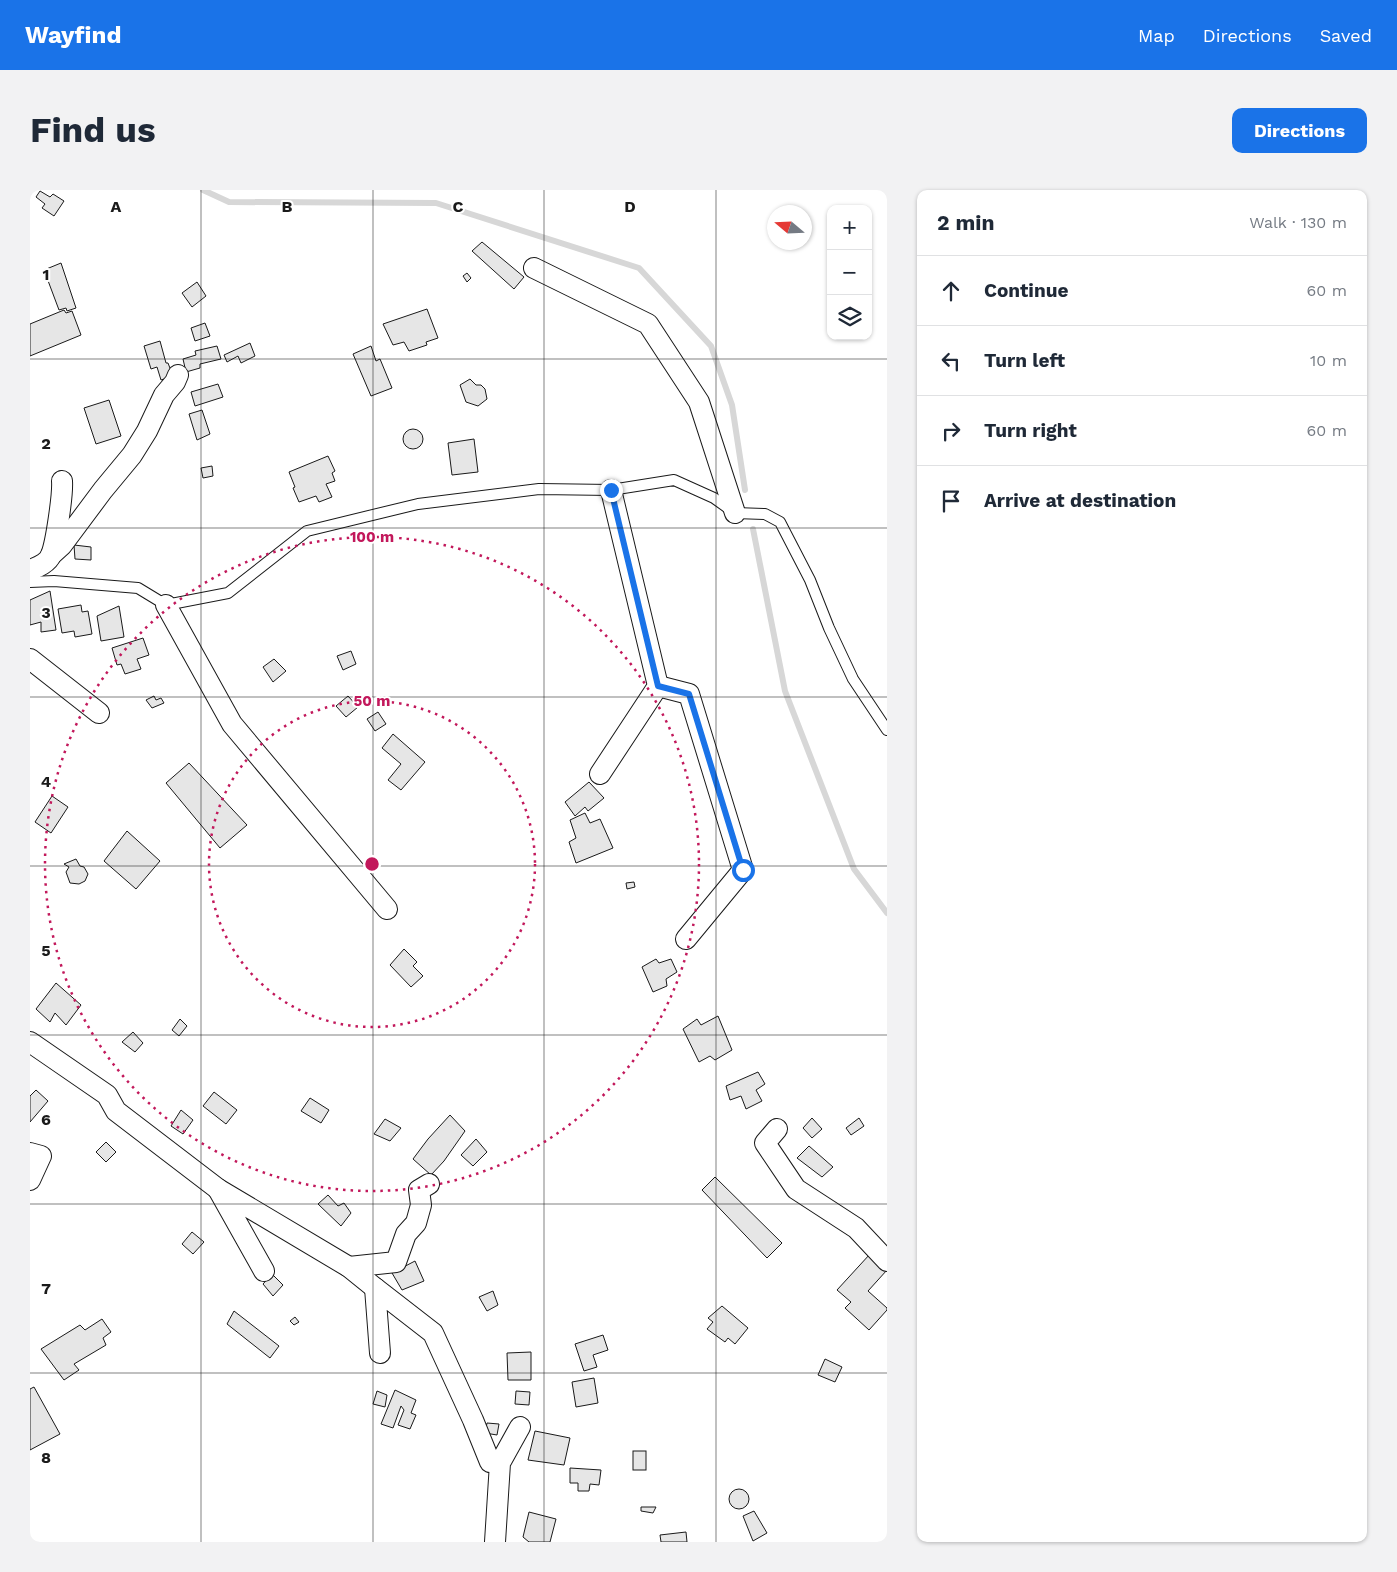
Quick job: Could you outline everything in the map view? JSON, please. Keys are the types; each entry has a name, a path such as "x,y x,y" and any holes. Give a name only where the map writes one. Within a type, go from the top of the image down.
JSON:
{"street":[{"path":"534,268 648,324 699,402 735,513"},
{"path":"30,570 42,565 62,546 103,490 132,455 164,395 175,382 178,375"},
{"path":"51,555 62,481"},
{"path":"600,774 658,686 611,490"},
{"path":"166,605 232,724 387,909"},
{"path":"30,660 99,713"},
{"path":"658,686 689,694 743,870 686,939"},
{"path":"30,1042 108,1095 116,1111 218,1189 349,1267 433,1333 490,1462"},
{"path":"777,1129 765,1143 796,1189 856,1228 887,1262"},
{"path":"30,1153 40,1156 30,1180"},
{"path":"349,1267 396,1262 406,1234 416,1223 421,1205 419,1190 429,1184"},
{"path":"218,1189 264,1272"},
{"path":"374,1288 380,1353"},
{"path":"495,1542 500,1463 520,1428"}],"lane":[{"path":"30,582 54,580 138,588 166,605 228,593 307,531 418,504 539,489 611,490 674,480 714,498 735,513 765,514 780,522 810,580 829,628 853,679 887,730"}],"building":[{"path":"40,191 50,197 53,194 64,201 54,216 42,208 45,204 36,197"},
{"path":"482,242 524,277 514,289 472,251"},
{"path":"61,263 76,308 67,311 66,308 59,310 44,270"},
{"path":"467,273 471,278 467,282 463,276"},
{"path":"197,282 206,296 192,307 182,293"},
{"path":"427,309 438,338 426,342 427,345 409,351 404,342 393,345 383,324"},
{"path":"64,310 66,313 72,311 81,335 30,356 30,324"},
{"path":"205,323 210,336 195,341 191,328"},
{"path":"160,341 166,363 168,363 173,376 161,380 157,367 151,369 144,346"},
{"path":"250,343 255,356 241,363 238,356 227,362 224,355"},
{"path":"217,346 221,359 200,364 200,368 186,372 183,359 196,355 195,351"},
{"path":"371,346 376,361 380,359 392,388 371,396 353,354"},
{"path":"470,379 476,385 481,385 485,389 487,399 478,406 466,402 460,385"},
{"path":"218,384 223,397 195,406 191,392"},
{"path":"109,400 121,436 96,444 84,408"},
{"path":"202,410 210,434 197,440 189,414"},
{"path":"413,429 420,432 423,439 420,446 413,449 406,446 403,439 406,432"},
{"path":"474,439 478,472 452,475 448,443"},
{"path":"328,456 335,471 332,473 335,481 326,484 332,497 319,502 316,496 299,502 289,472"},
{"path":"212,466 213,476 203,478 201,468"},
{"path":"74,545 91,547 91,560 75,559"},
{"path":"50,591 56,630 41,632 41,622 30,625 30,600"},
{"path":"81,605 82,612 88,611 92,634 75,637 74,631 62,633 58,609"},
{"path":"119,606 124,637 101,641 97,616"},
{"path":"143,638 149,655 137,659 141,669 125,674 121,664 117,665 112,648"},
{"path":"351,651 356,664 343,670 337,656"},
{"path":"274,659 286,671 273,682 263,667"},
{"path":"154,696 156,700 161,698 164,703 152,708 146,700"},
{"path":"348,696 358,707 346,717 336,706"},
{"path":"378,712 386,724 375,731 367,719"},
{"path":"393,734 425,762 401,790 388,780 401,764 382,748"},
{"path":"189,763 247,825 220,848 166,783"},
{"path":"589,782 604,798 588,811 585,807 575,816 565,802"},
{"path":"52,796 68,807 51,833 35,822"},
{"path":"585,813 590,823 600,819 613,848 576,863 569,842 576,838 570,820"},
{"path":"127,831 160,861 136,889 104,861"},
{"path":"76,859 88,874 85,881 79,884 70,883 66,872 69,867 64,864"},
{"path":"634,882 635,887 627,889 626,883"},
{"path":"404,949 417,962 413,966 423,976 411,987 390,965"},
{"path":"656,959 659,963 671,959 677,972 666,979 667,986 653,992 642,967"},
{"path":"56,983 81,1005 66,1025 55,1013 50,1022 36,1009"},
{"path":"718,1016 732,1050 715,1060 710,1056 699,1062 683,1029 697,1019 701,1025"},
{"path":"180,1019 187,1026 179,1036 172,1030"},
{"path":"133,1032 143,1043 135,1052 122,1042"},
{"path":"758,1072 765,1084 756,1090 762,1101 746,1109 741,1096 730,1100 726,1086"},
{"path":"36,1090 48,1101 30,1122 30,1096"},
{"path":"214,1092 237,1110 226,1124 203,1106"},
{"path":"310,1098 329,1110 321,1123 301,1111"},
{"path":"181,1110 193,1120 183,1134 171,1126"},
{"path":"450,1115 465,1131 444,1161 431,1175 413,1159"},
{"path":"812,1118 822,1129 812,1138 803,1128"},
{"path":"859,1118 864,1126 851,1135 846,1128"},
{"path":"385,1119 401,1128 390,1141 374,1134"},
{"path":"476,1139 487,1152 473,1166 461,1155"},
{"path":"106,1142 116,1152 106,1162 96,1152"},
{"path":"809,1146 833,1167 822,1177 797,1158"},
{"path":"715,1177 782,1243 767,1258 702,1190"},
{"path":"328,1195 338,1206 344,1203 351,1213 341,1226 318,1204"},
{"path":"192,1232 204,1242 193,1254 182,1244"},
{"path":"870,1254 887,1270 868,1291 887,1310 869,1330 845,1308 851,1302 837,1290"},
{"path":"415,1261 424,1281 402,1290 392,1273"},
{"path":"272,1274 283,1285 273,1296 263,1284"},
{"path":"493,1291 498,1305 487,1311 479,1297"},
{"path":"722,1306 748,1328 735,1344 728,1338 725,1342 707,1329 713,1322 708,1318"},
{"path":"234,1311 279,1346 270,1358 227,1324"},
{"path":"295,1317 299,1322 294,1325 290,1321"},
{"path":"102,1319 111,1332 103,1338 106,1345 74,1364 79,1370 64,1380 41,1349 80,1325 85,1330"},
{"path":"603,1335 608,1350 593,1355 597,1367 584,1371 575,1344"},
{"path":"531,1352 531,1380 508,1380 507,1353"},
{"path":"825,1359 842,1367 835,1382 818,1375"},
{"path":"594,1378 598,1403 576,1407 572,1382"},
{"path":"34,1387 60,1434 30,1450 30,1389"},
{"path":"395,1390 416,1400 411,1413 416,1415 410,1429 398,1425 404,1410 401,1406 393,1428 381,1424"},
{"path":"377,1391 387,1395 385,1407 373,1404"},
{"path":"516,1391 530,1392 529,1405 515,1404"},
{"path":"487,1423 499,1424 497,1435 485,1433"},
{"path":"535,1431 570,1438 564,1465 528,1460"},
{"path":"633,1451 646,1451 646,1470 633,1470"},
{"path":"570,1468 601,1470 599,1485 590,1484 589,1491 578,1491 578,1483 570,1483"},
{"path":"739,1489 746,1492 749,1499 746,1506 739,1509 732,1506 729,1499 732,1492"},
{"path":"641,1507 656,1507 653,1513 641,1511"},
{"path":"754,1511 767,1533 753,1541 743,1516"},
{"path":"529,1512 556,1519 550,1542 529,1542 523,1537"},
{"path":"686,1532 687,1542 661,1542 660,1535"}],"waterway":[{"path":"203,190 229,202 436,203 639,268 711,346 732,405 745,490"},
{"path":"753,529 785,691 854,869 887,913"}],"route":[{"path":"611,490 658,686 689,694 743,870"}]}
